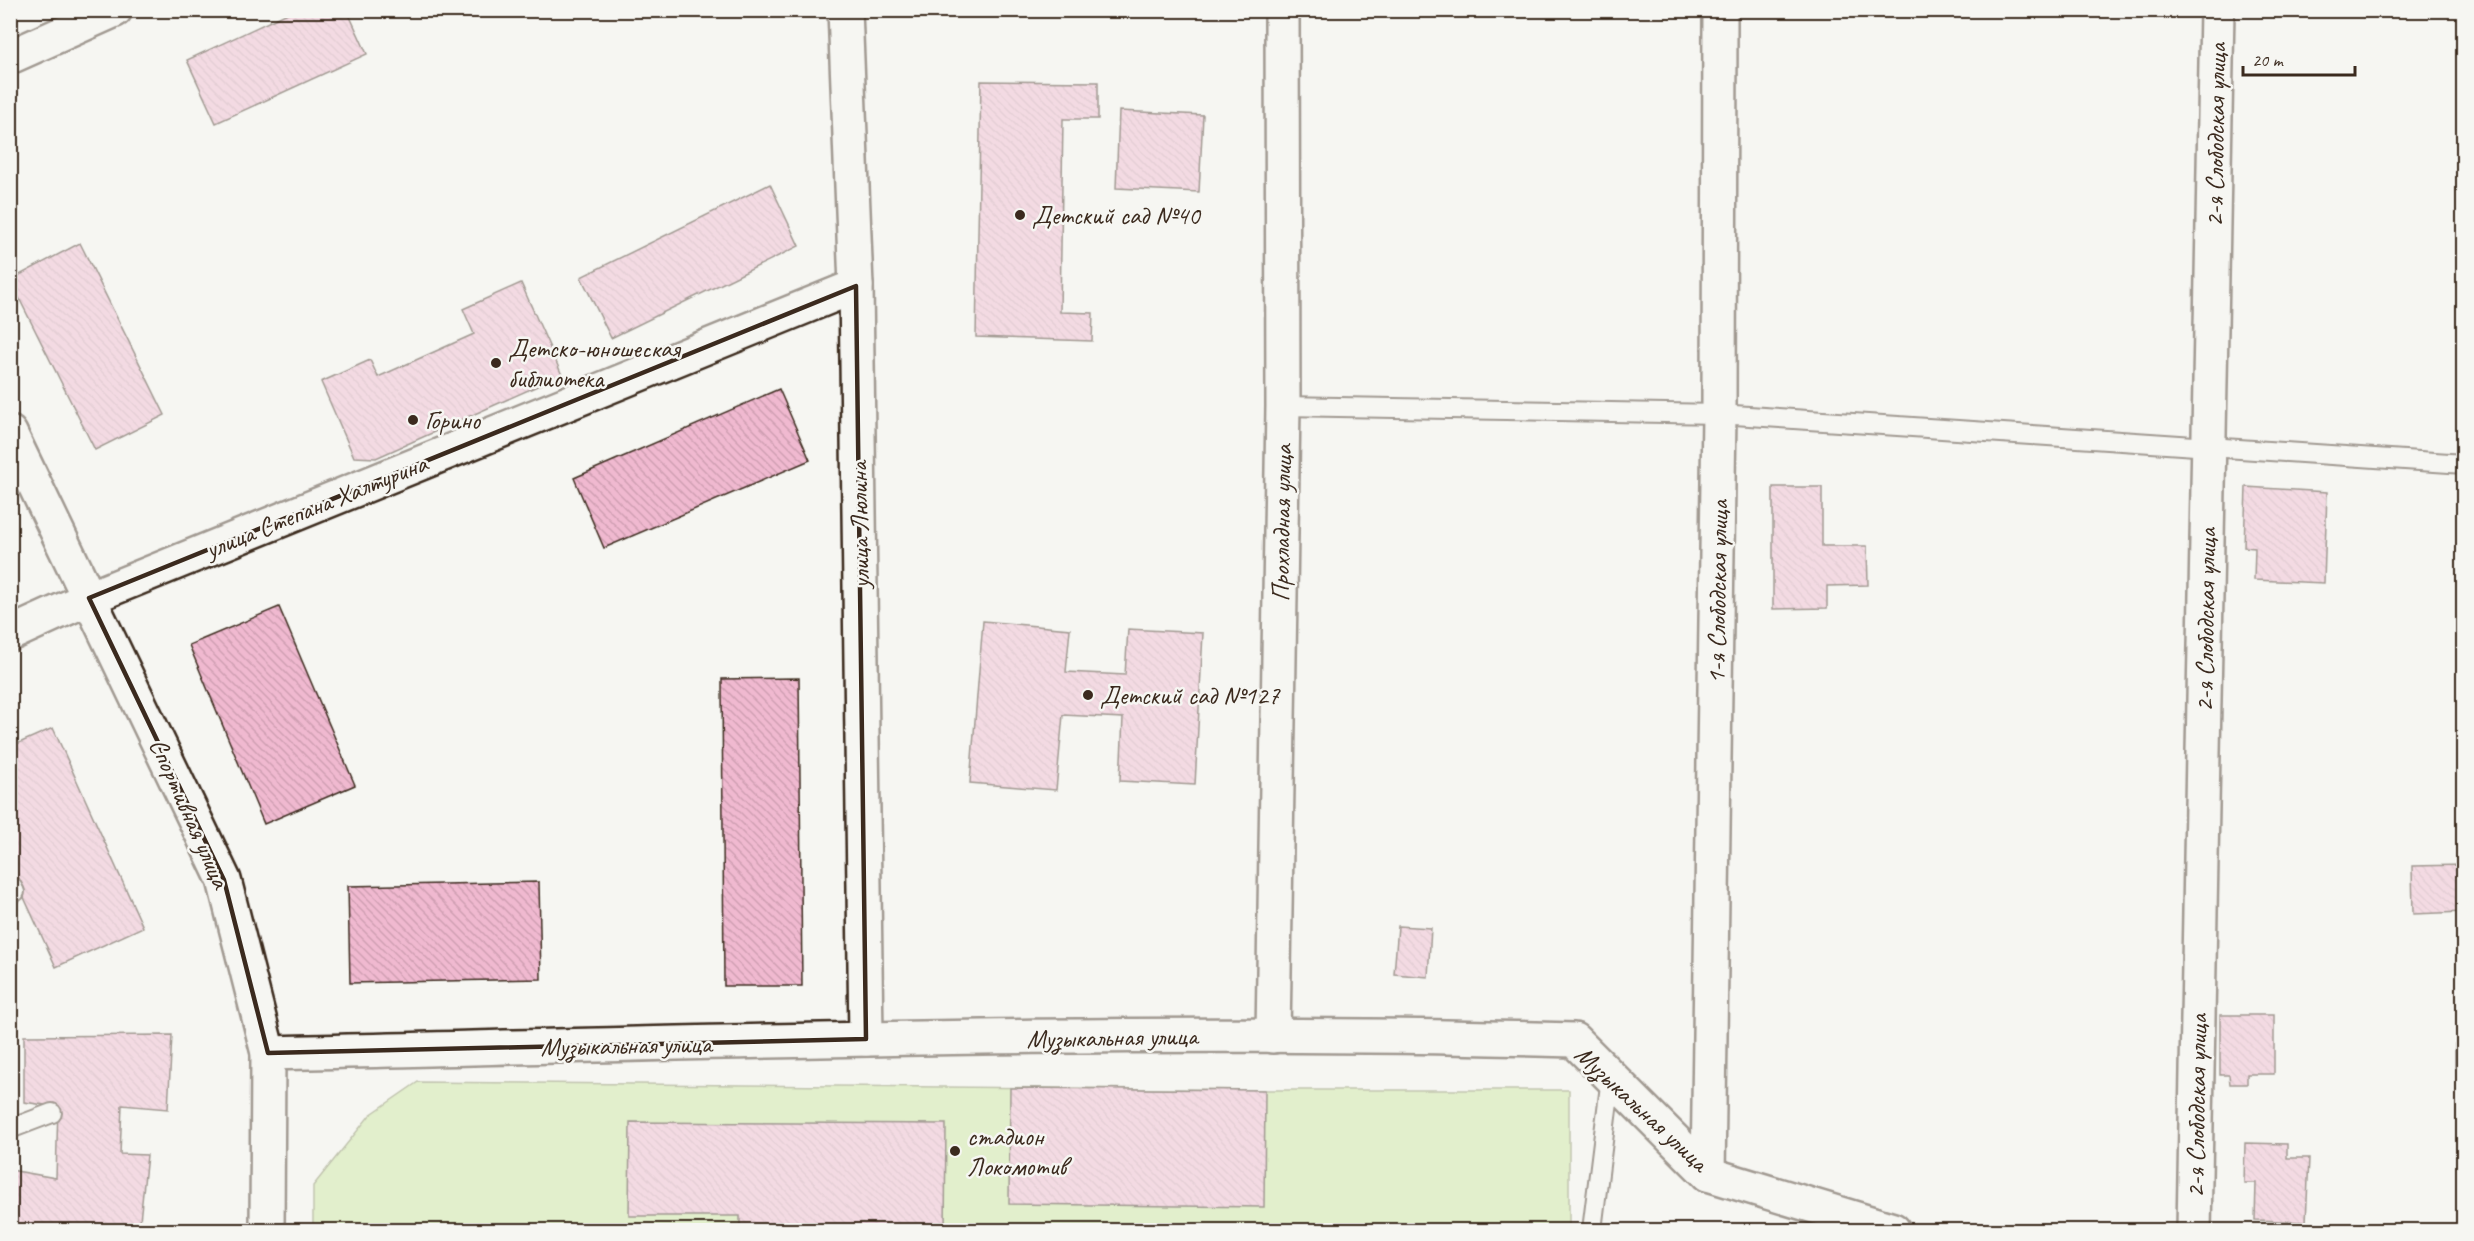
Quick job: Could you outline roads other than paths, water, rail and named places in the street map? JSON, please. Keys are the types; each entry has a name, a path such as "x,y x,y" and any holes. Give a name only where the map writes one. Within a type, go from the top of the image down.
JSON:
{"street":[{"path":"10,57 115,10"},
{"name":"улица Люлина","path":"845,10 856,286 866,1040"},
{"name":"Прохладная улица","path":"1273,1036 1283,406 1282,10"},
{"name":"1-я Слободская улица","path":"1708,1174 1719,414 1720,10"},
{"name":"2-я Слободская улица","path":"2194,1230 2217,10"},
{"name":"улица Степана Халтурина","path":"10,634 89,598 856,286"},
{"name":"Спортивная улица","path":"10,433 224,880 268,1053 260,1227"},
{"name":"Музыкальная улица","path":"268,1053 866,1040 1411,1035 1574,1040 1708,1174 1893,1230"}],"lane":[{"path":"1283,406 1719,414 2463,464"},
{"path":"1592,1230 1611,1077"},
{"path":"10,1129 52,1113"}],"place":[{"name":"Детский сад №40","path":"1020,215"},
{"name":"Детско-юношеская библиотека","path":"496,363"},
{"name":"Горино","path":"413,420"},
{"name":"Детский сад №127","path":"1088,695"},
{"name":"стадион Локомотив","path":"955,1151"}]}
